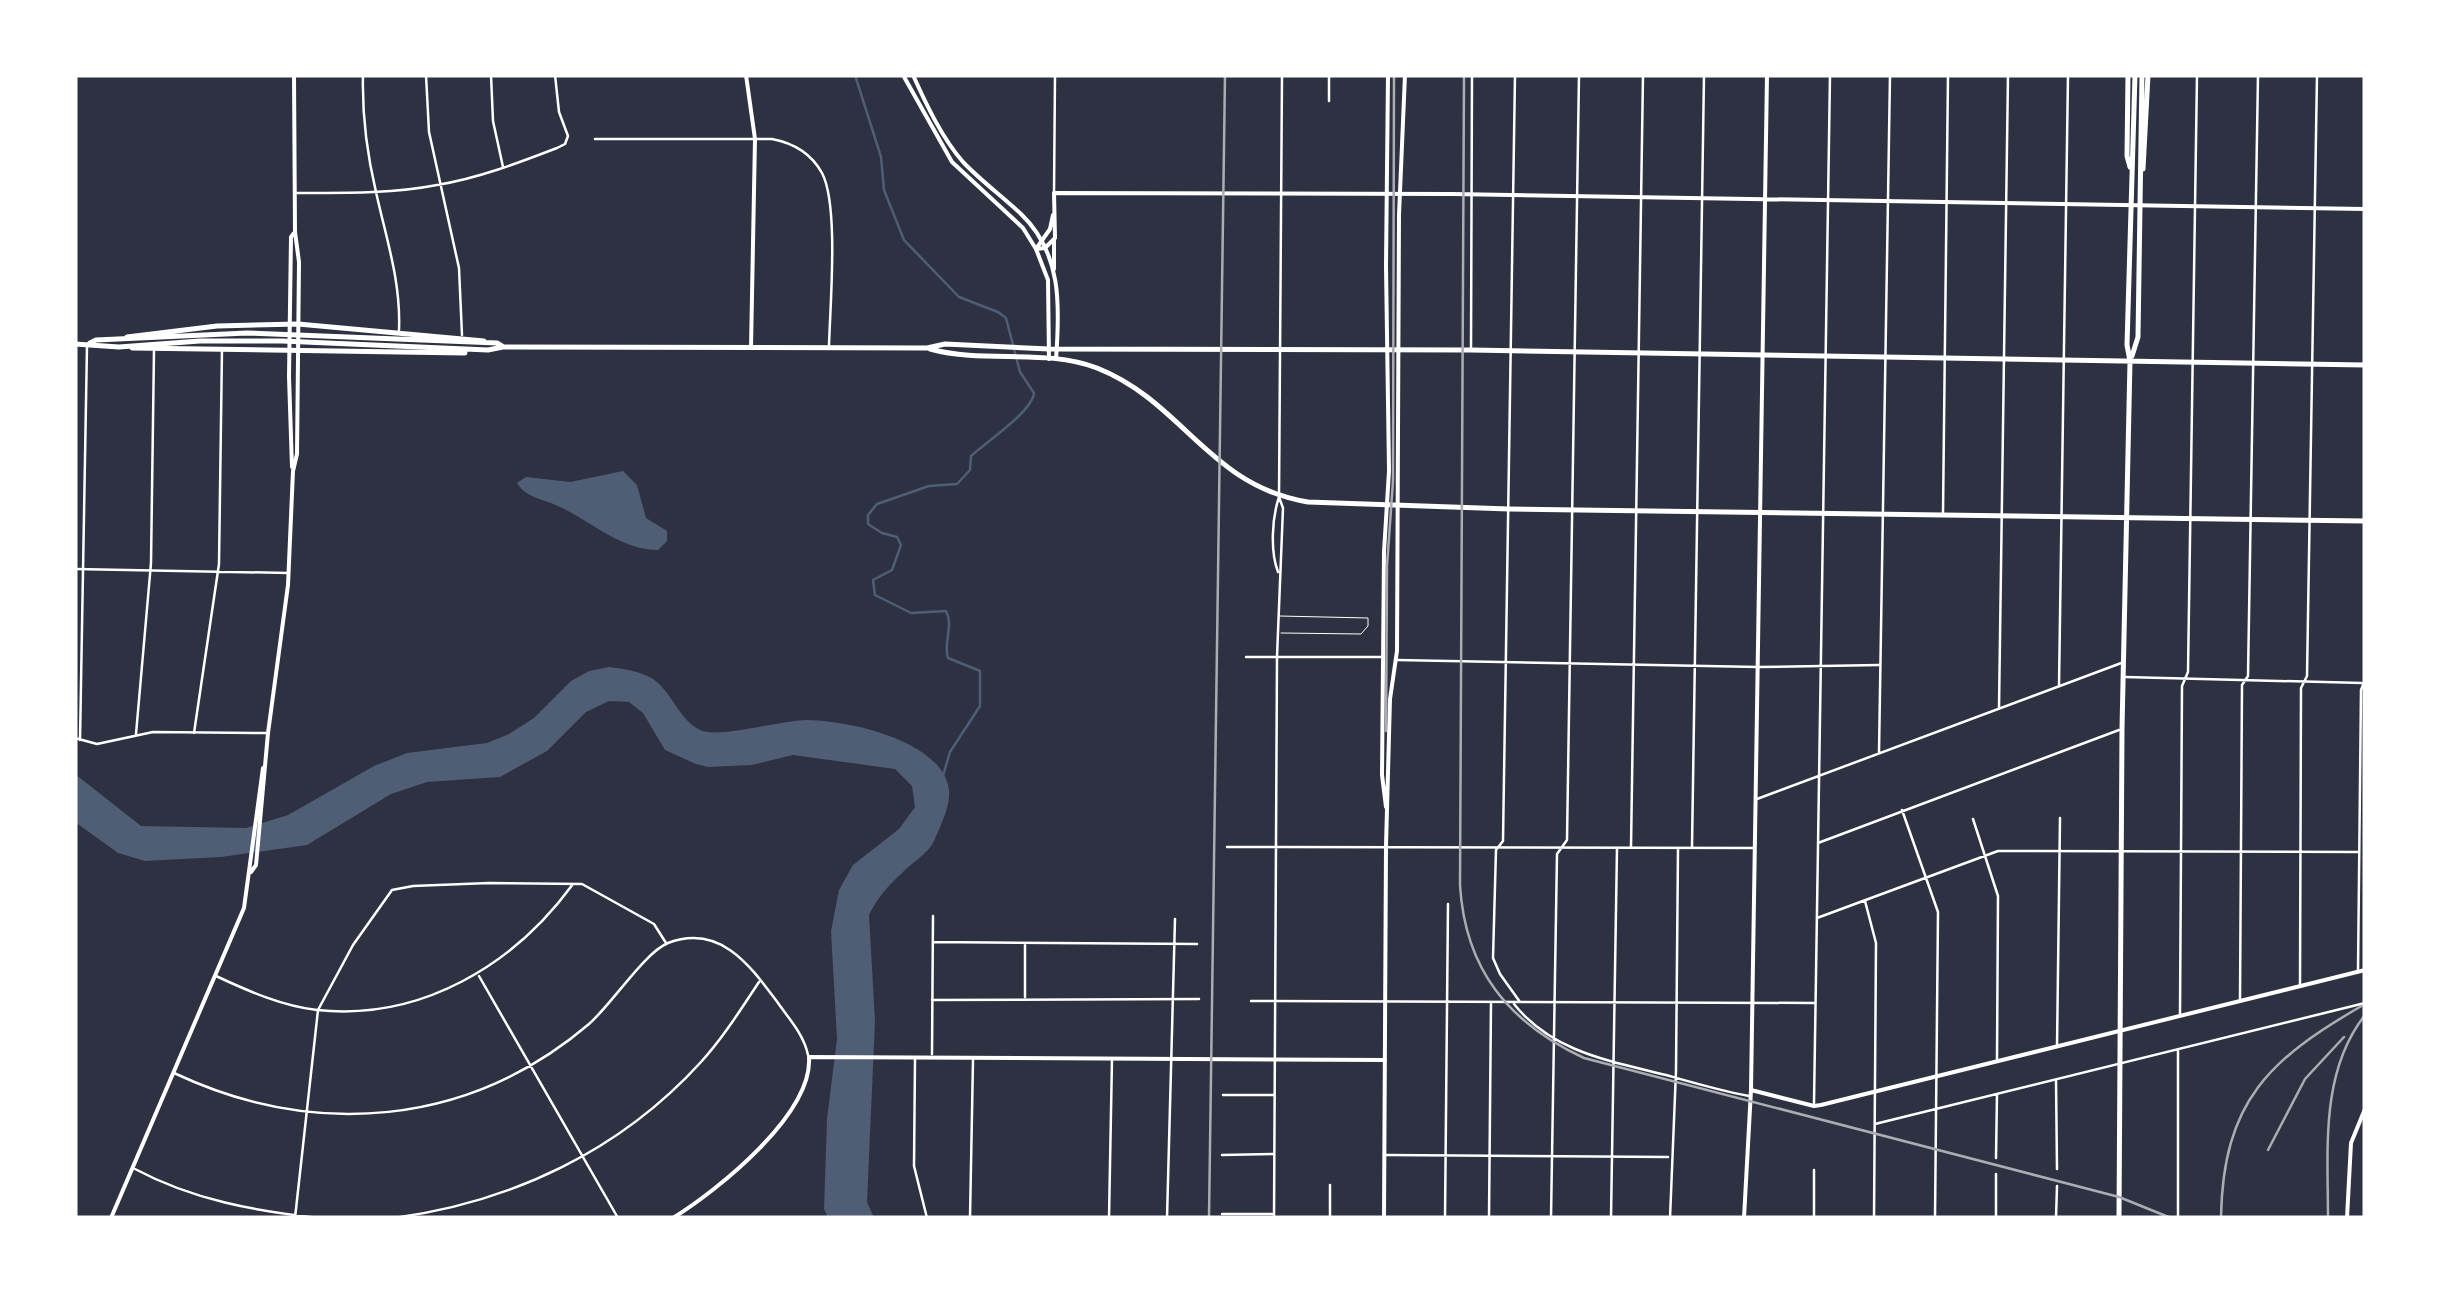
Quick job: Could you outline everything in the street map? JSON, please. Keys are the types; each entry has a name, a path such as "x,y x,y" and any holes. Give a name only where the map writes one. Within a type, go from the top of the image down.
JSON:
{"main road":[{"path":"2119,1218 2122,729 2132,172 2127,156 2138,75"},
{"path":"2130,361 2138,337 2142,182 2138,75"},
{"path":"119,343 138,334 192,328 294,327 400,331 462,337 502,347"},
{"path":"119,343 247,333 492,343"},
{"path":"75,344 243,341 488,350"},
{"path":"119,343 154,348 450,354 502,347 927,348 945,344 2365,365"},
{"path":"927,348 964,357 1052,359 1094,367 1145,392 1234,474 1279,497 1308,502 1509,509 2365,521"}],"street":[{"path":"294,75 295,232 299,254 294,327"},
{"path":"363,75 364,117 376,192 395,266 400,331"},
{"path":"426,75 429,132 459,268 462,337"},
{"path":"491,75 503,168"},
{"path":"295,193 376,192 440,185 557,148 567,140 555,75"},
{"path":"746,75 755,138 751,348"},
{"path":"904,75 944,151 972,184 1014,220 1036,249 1048,280 1053,348"},
{"path":"912,75 951,147 978,178 1022,215 1041,240 1054,269"},
{"path":"1052,359 1058,300 1053,215 1055,75"},
{"path":"1222,1214 1274,1216 1278,572 1283,508 1279,497 1282,75"},
{"path":"1329,75 1329,100"},
{"path":"1387,816 1382,775 1388,504 1388,75"},
{"path":"1384,1218 1386,846 1399,506 1400,193 1405,75"},
{"path":"1472,75 1472,350"},
{"path":"1515,75 1503,840 1498,846 1494,958 1520,1002"},
{"path":"1551,1218 1557,854 1566,840 1579,75"},
{"path":"1632,846 1643,75"},
{"path":"1692,847 1704,75"},
{"path":"1744,1218 1751,1093 1767,75"},
{"path":"1814,1106 1830,75"},
{"path":"1879,753 1890,75"},
{"path":"1943,515 1948,75"},
{"path":"1999,708 2008,75"},
{"path":"2059,686 2068,75"},
{"path":"2180,1016 2182,686 2188,672 2197,75"},
{"path":"2240,1002 2242,685 2246,680 2258,75"},
{"path":"2300,988 2301,688 2307,676 2317,75"},
{"path":"594,139 755,138 783,142 803,151 812,159 830,197 830,348"},
{"path":"972,184 978,178"},
{"path":"1054,193 1400,193 2365,209"},
{"path":"1036,249 1050,229 1053,215"},
{"path":"112,1218 244,908 256,864 268,733 290,573 298,428 290,236 295,232"},
{"path":"1036,249 1045,248 1054,238"},
{"path":"291,254 299,254"},
{"path":"87,344 78,739 98,744 136,734 268,733"},
{"path":"136,734 151,570 154,348"},
{"path":"194,733 218,571 222,348"},
{"path":"293,471 289,428 294,348"},
{"path":"289,428 298,428"},
{"path":"75,569 290,573"},
{"path":"1246,657 1384,657"},
{"path":"1395,660 1758,667 1880,665"},
{"path":"1756,800 2124,662"},
{"path":"2124,677 2365,682"},
{"path":"1512,1001 1524,1016 1554,1039 1591,1056 1675,1078 1814,1106 2362,970 2360,690 2365,682"},
{"path":"1816,844 2122,729"},
{"path":"251,872 248,863 265,763"},
{"path":"1902,810 1938,912 1935,1218"},
{"path":"2058,1047 2060,818"},
{"path":"1973,819 1998,896 1997,1062"},
{"path":"1227,847 1754,848"},
{"path":"1610,1218 1618,847"},
{"path":"1670,1218 1678,847"},
{"path":"1816,919 1998,851 2359,852"},
{"path":"295,1217 318,1010 353,945 392,890 489,883 582,884 654,924 666,944"},
{"path":"216,976 250,992 318,1010 395,1005 478,975 539,926 574,883"},
{"path":"1865,901 1876,943 1874,1218"},
{"path":"1446,1218 1448,904"},
{"path":"932,1057 934,916"},
{"path":"1168,1218 1175,919"},
{"path":"174,1073 254,1104 306,1114 343,1116 414,1109 488,1087 530,1064 588,1026 650,956 666,944 698,938 716,942 737,952 802,1037 808,1057 807,1080 784,1120 724,1179 673,1218"},
{"path":"933,942 1198,944"},
{"path":"1025,943 1025,998"},
{"path":"478,975 618,1218"},
{"path":"394,1218 442,1212 490,1198 534,1182 612,1140 672,1092 703,1060 760,980"},
{"path":"932,1000 1198,1000"},
{"path":"1251,1001 1814,1003"},
{"path":"1489,1218 1490,1001"},
{"path":"1875,1124 2365,1003"},
{"path":"2178,1048 2178,1218"},
{"path":"808,1057 1385,1060"},
{"path":"915,1057 914,1166 927,1218"},
{"path":"970,1218 974,1058"},
{"path":"1109,1218 1112,1058"},
{"path":"2056,1078 2057,1168"},
{"path":"1996,1158 1997,1092"},
{"path":"1223,1095 1274,1095"},
{"path":"2347,1218 2351,1142 2365,1109"},
{"path":"1222,1155 1274,1154"},
{"path":"1385,1155 1672,1157"},
{"path":"133,1168 156,1181 220,1203 320,1218"},
{"path":"1814,1170 1814,1218"},
{"path":"1996,1174 1996,1218"},
{"path":"1330,1185 1330,1218"},
{"path":"2056,1186 2056,1218"}],"lane":[{"path":"1278,616 1368,618 1368,626 1361,634 1278,633"}],"water":[{"path":"623,471 637,485 646,518 667,531 667,541 658,550 618,540 570,512 530,495 517,483 526,477 570,482"},
{"path":"609,667 653,679 691,724 707,732 806,720 844,724 912,746 943,773 949,796 934,841 888,887 869,915 875,1021 867,1202 874,1218 828,1218 824,1209 827,1119 837,1039 831,931 839,890 853,865 899,829 915,807 912,786 895,769 793,755 752,765 708,767 665,750 643,713 629,702 609,701 586,712 547,751 500,777 427,782 391,794 307,845 221,857 145,861 118,853 75,822 75,774 141,826 246,828 288,815 374,766 407,753 487,743 509,734 534,718 571,681 589,671"}],"waterway":[{"path":"855,75 881,157 884,190 904,240 959,297 1006,318 1020,372 1034,393 1017,418 971,456 970,470 957,484 929,486 877,504 868,515 868,524 897,537 901,545 892,570 873,580 875,595 911,613 946,611 948,658 980,671 980,706 950,752 942,779"}],"tram line":[{"path":"1386,731 1387,566 1393,481 1394,75"}],"railway":[{"path":"1209,1218 1225,75"},
{"path":"1464,75 1460,885 1471,943 1482,968 1513,1010 1557,1044 1584,1058 2119,1197 2171,1218"},
{"path":"2221,1218 2231,1143 2242,1113 2258,1088 2302,1044 2365,1004"},
{"path":"2328,1218 2328,1139 2334,1086 2350,1037 2365,1015"},
{"path":"2268,1150 2305,1079 2344,1037"}]}
